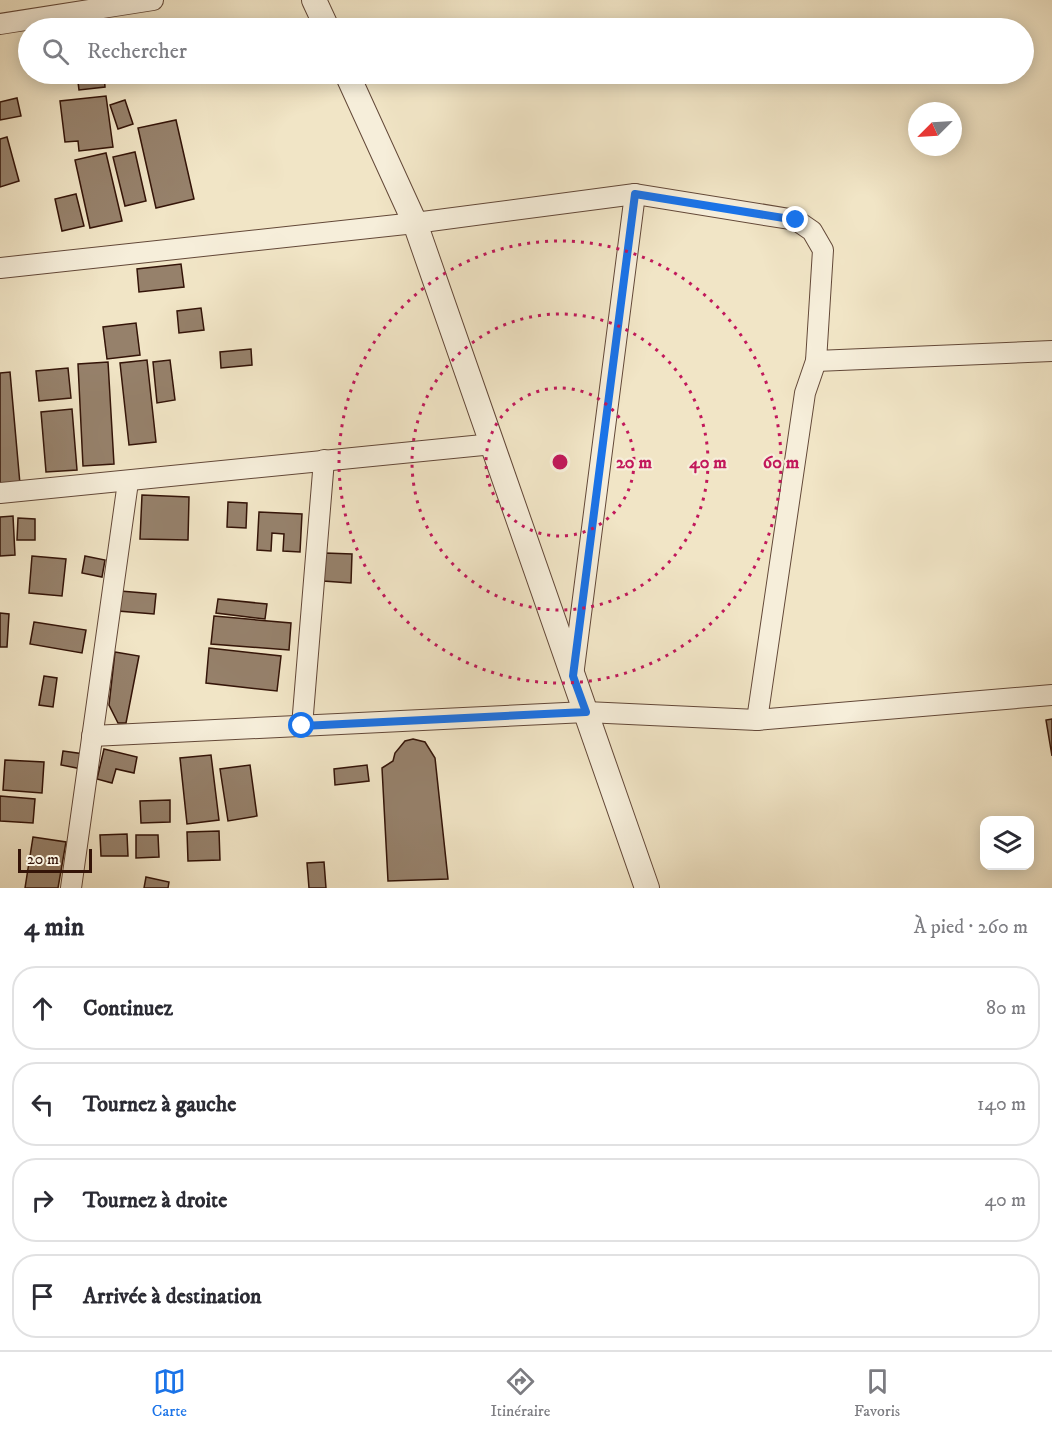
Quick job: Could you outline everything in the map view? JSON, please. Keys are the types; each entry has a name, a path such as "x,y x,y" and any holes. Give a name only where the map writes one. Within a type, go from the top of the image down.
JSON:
{"street":[{"path":"38,18 153,0"},
{"path":"314,0 322,18"},
{"path":"0,24 18,21"},
{"path":"352,84 415,222 648,888"},
{"path":"573,676 635,194"},
{"path":"0,268 415,222 635,194 796,220 812,231 823,250 816,361 806,393 757,720"},
{"path":"816,361 1052,351"},
{"path":"0,493 493,444"},
{"path":"302,726 324,460"},
{"path":"71,888 128,482"},
{"path":"92,736 586,712 757,720 1052,695"}],"building":[{"path":"78,84 105,84 105,87 79,90"},
{"path":"106,96 113,147 79,151 78,141 65,142 60,101"},
{"path":"17,98 21,116 0,120 0,102"},
{"path":"125,100 133,124 118,129 110,105"},
{"path":"176,120 194,199 156,208 138,128"},
{"path":"7,137 19,181 0,187 0,139"},
{"path":"135,152 146,201 125,206 113,157"},
{"path":"106,153 122,221 90,228 75,160"},
{"path":"76,194 84,226 62,231 55,199"},
{"path":"181,264 184,287 139,292 137,269"},
{"path":"201,308 204,330 179,333 177,311"},
{"path":"136,323 140,355 107,359 103,327"},
{"path":"251,349 252,365 221,368 220,352"},
{"path":"147,360 156,442 129,445 120,363"},
{"path":"170,360 175,400 157,403 153,362"},
{"path":"108,362 114,464 83,466 78,364"},
{"path":"68,368 71,398 39,401 36,371"},
{"path":"10,372 20,484 0,485 0,373"},
{"path":"72,409 77,470 46,472 41,412"},
{"path":"142,495 189,497 188,540 140,539"},
{"path":"228,502 247,503 246,528 227,527"},
{"path":"259,512 302,514 300,552 283,551 284,534 272,533 271,551 257,550"},
{"path":"13,516 15,555 0,556 0,517"},
{"path":"18,518 35,519 35,540 17,540"},
{"path":"325,553 352,554 351,583 323,581"},
{"path":"32,556 66,559 62,596 29,593"},
{"path":"85,556 105,560 102,577 82,573"},
{"path":"120,591 156,594 154,614 118,611"},
{"path":"218,599 267,604 265,619 216,613"},
{"path":"0,613 9,614 7,647 0,647"},
{"path":"214,616 291,623 289,650 211,644"},
{"path":"34,622 86,630 82,653 30,644"},
{"path":"209,648 281,656 277,691 206,683"},
{"path":"115,652 139,656 126,723 118,723 109,705"},
{"path":"44,676 57,678 53,707 39,705"},
{"path":"1052,719 1052,756 1046,720"},
{"path":"413,739 425,742 435,758 448,879 388,881 382,768 393,761 395,753 405,741"},
{"path":"104,749 137,757 134,773 116,769 112,783 97,779"},
{"path":"63,751 84,754 82,769 61,765"},
{"path":"211,755 219,820 187,824 180,758"},
{"path":"5,760 44,762 42,793 3,790"},
{"path":"250,765 257,816 228,821 220,769"},
{"path":"367,765 369,781 335,785 334,769"},
{"path":"0,796 35,799 33,823 0,821"},
{"path":"170,800 170,822 141,823 140,801"},
{"path":"219,831 220,860 188,861 187,832"},
{"path":"127,834 128,856 101,856 100,835"},
{"path":"136,835 158,835 159,857 136,858"},
{"path":"33,837 66,842 58,888 25,888"},
{"path":"324,862 326,888 309,888 307,863"},
{"path":"146,877 169,882 168,888 144,888"}],"route":[{"path":"302,726 586,712 573,676 635,194 796,220"}]}
